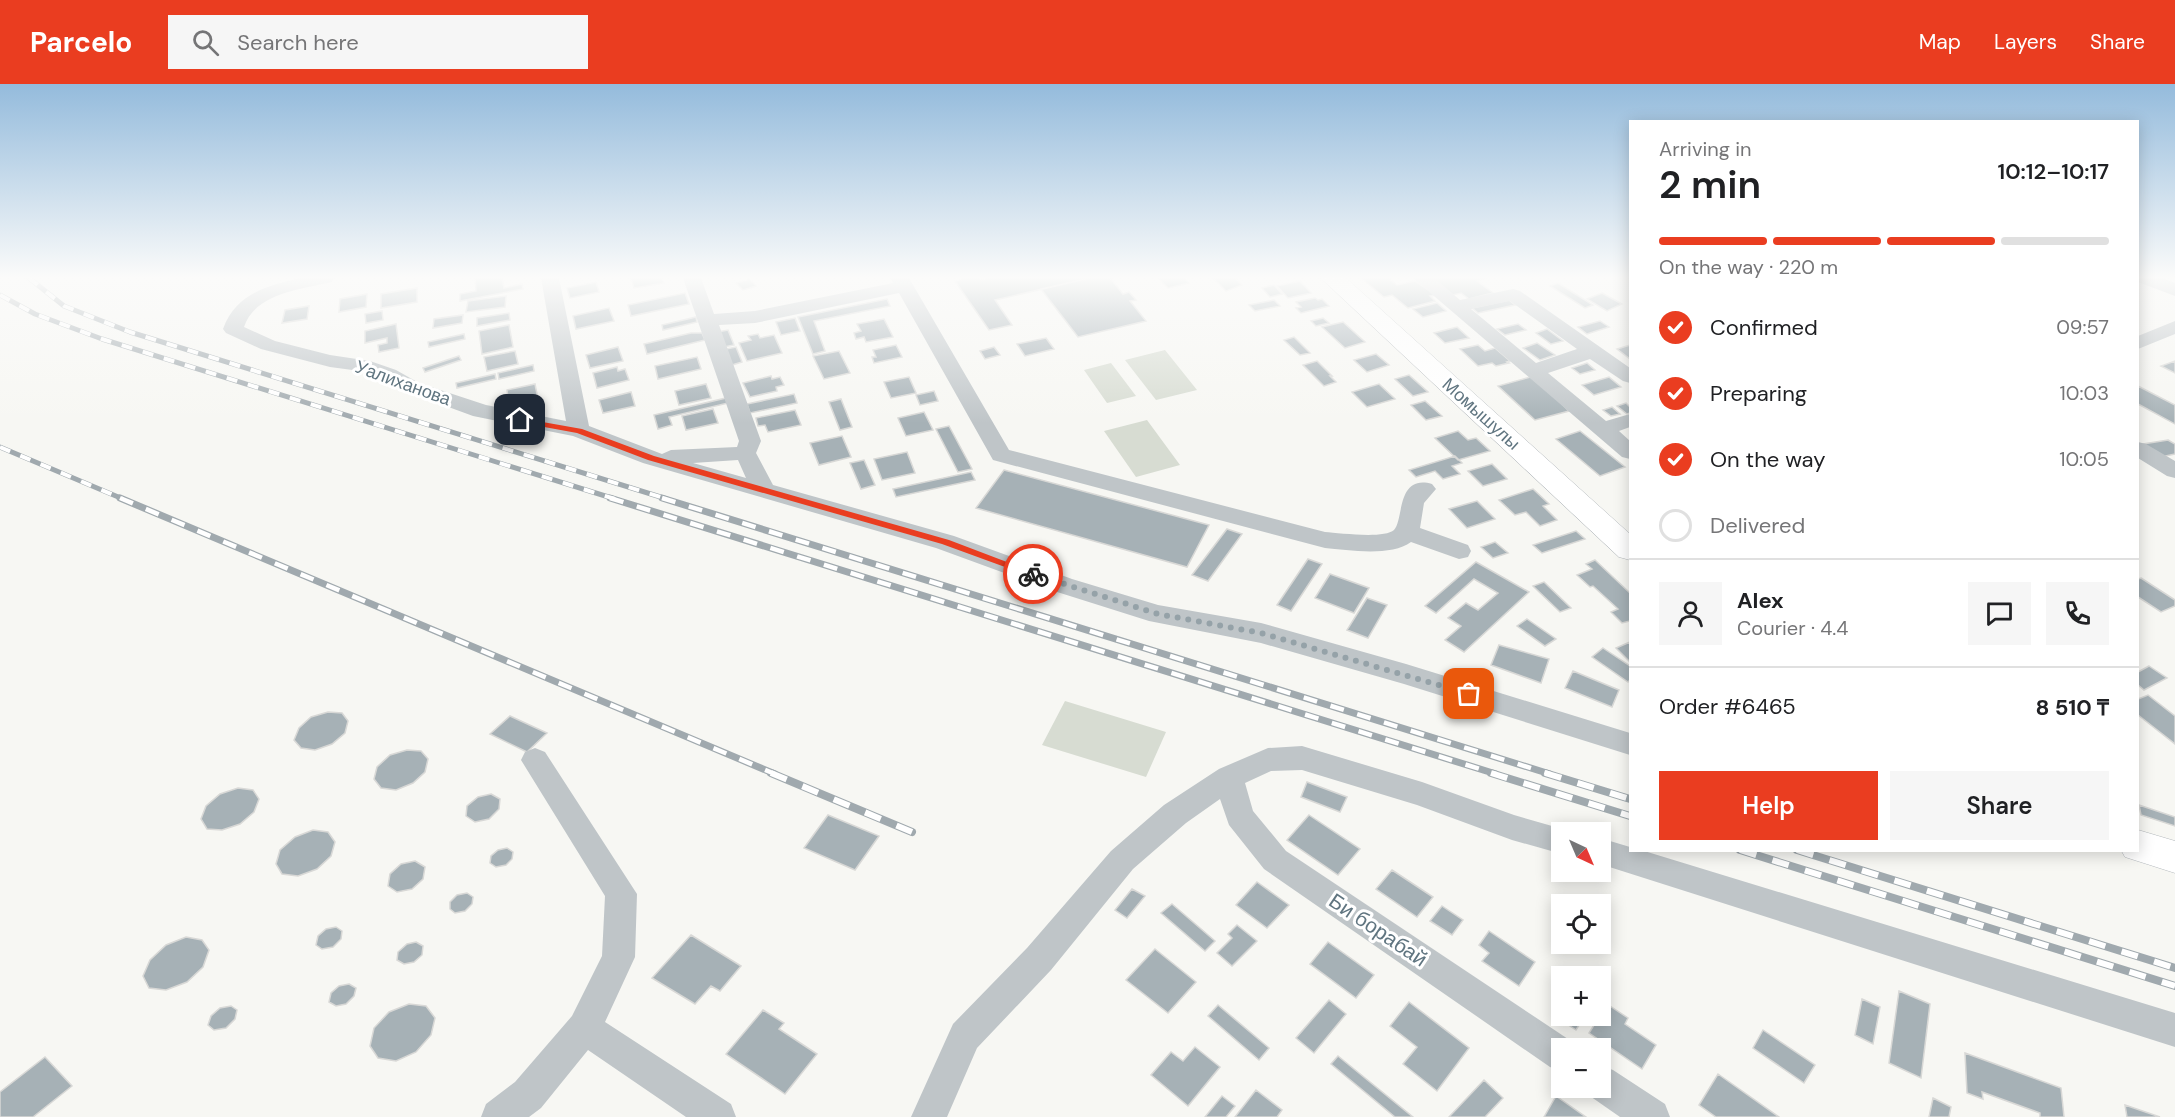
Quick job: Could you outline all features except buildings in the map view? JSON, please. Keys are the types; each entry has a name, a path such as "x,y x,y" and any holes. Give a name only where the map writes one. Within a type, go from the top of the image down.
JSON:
{"main road":[{"name":"Момышулы","path":"1386,326 1625,539"},
{"path":"2139,846 2175,857"}],"street":[{"name":"Уалиханова","path":"233,326 233,329 268,345 330,361 363,365 389,374 412,387 481,411 579,430"},
{"path":"559,326 579,430 651,458 945,542 1063,585 1158,614 1261,633 1406,674 1629,744"},
{"path":"709,326 750,441 745,453 764,490"},
{"path":"927,326 1001,455 1325,540 1365,544 1399,540 1407,532 1413,501 1424,489"},
{"path":"1482,326 1629,451"},
{"path":"1558,326 1629,376"},
{"path":"2139,343 2175,327"},
{"path":"1535,370 1593,351"},
{"path":"1605,429 1629,420"},
{"path":"2139,450 2175,471"},
{"path":"651,458 745,453"},
{"path":"1407,532 1459,551"},
{"path":"929,1117 964,1036 1039,959 1122,860 1175,814 1229,777 1268,760 1302,758 1422,794 1512,827 1551,838"},
{"path":"499,1117 528,1095 584,1028 618,957 621,894 535,760"},
{"name":"Би борабай","path":"1229,777 1240,816 1275,860 1551,1048"},
{"path":"1611,854 2175,1029"},
{"path":"584,1028 718,1117"},
{"path":"1611,1089 1652,1117"}],"shaded area":[{"path":"1165,350 1197,390 1156,400 1125,360"},
{"path":"1111,363 1136,396 1107,403 1084,370"},
{"path":"1147,420 1180,465 1136,477 1104,431"},
{"path":"1065,701 1166,732 1146,777 1042,745"}],"railway":[{"path":"68,326 102,339 615,499"},
{"path":"115,326 667,499"},
{"path":"0,447 123,499"},
{"path":"120,498 775,774"},
{"path":"610,498 1496,774"},
{"path":"662,498 1550,774"},
{"path":"771,773 912,832"},
{"path":"1491,773 1629,816"},
{"path":"1545,773 1629,799"},
{"path":"1746,852 2175,986"},
{"path":"1803,852 2175,968"}],"way so far":[{"path":"1033,574 1158,614 1261,633 1469,694"}],"route":[{"path":"520,420 579,430 651,458 945,542 1033,574"}]}
